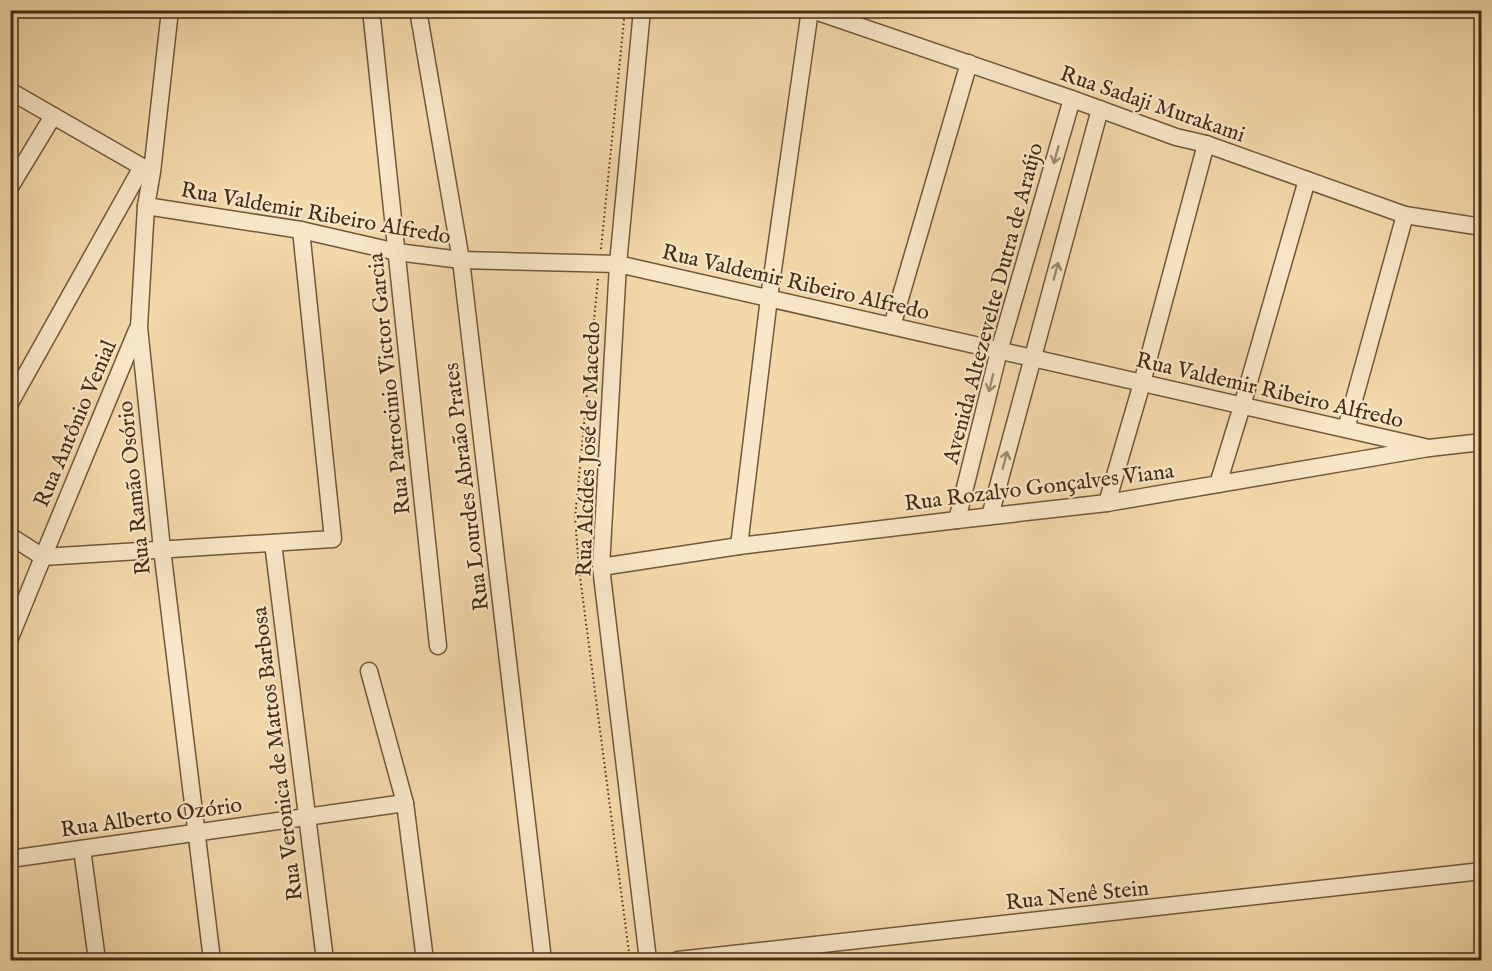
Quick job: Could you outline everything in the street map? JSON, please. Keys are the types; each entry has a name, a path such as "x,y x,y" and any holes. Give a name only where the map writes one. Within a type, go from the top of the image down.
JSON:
{"street":[{"name":"Rua Ramão Osório","path":"170,10 147,170 139,327 162,549 212,960"},
{"name":"Rua Patrocinio Victor Garcia","path":"373,10 372,19 438,646"},
{"name":"Rua Lourdes Abraão Prates","path":"418,10 461,260 543,960"},
{"name":"Rua Alcídes José de Macedo","path":"642,10 618,264 601,567 648,960"},
{"path":"739,546 769,298 811,10"},
{"name":"Rua Sadaji Murakami","path":"811,10 1405,214 1482,227"},
{"path":"892,326 969,63"},
{"path":"10,91 147,170 10,403"},
{"name":"Avenida Altezevelte Dutra de Araújo","path":"957,520 999,351 1072,99"},
{"path":"990,516 1100,109"},
{"path":"10,188 53,116"},
{"path":"1107,503 1142,383 1206,144"},
{"path":"1218,484 1307,180"},
{"name":"Rua Valdemir Ribeiro Alfredo","path":"146,206 301,230 397,252 461,260 618,264 1429,448"},
{"path":"1346,429 1405,214"},
{"path":"10,536 43,556 333,539 301,230"},
{"name":"Rua Antônio Venial","path":"10,638 139,327"},
{"name":"Rua Rozalvo Gonçalves Viana","path":"601,567 739,546 1107,503 1429,448 1482,442"},
{"name":"Rua Veronica de Mattos Barbosa","path":"273,543 324,960"},
{"path":"369,671 405,803 425,960"},
{"name":"Rua Alberto Ozório","path":"10,859 405,803"},
{"path":"82,849 96,960"},
{"name":"Rua Nenê Stein","path":"678,960 1482,872"}]}
